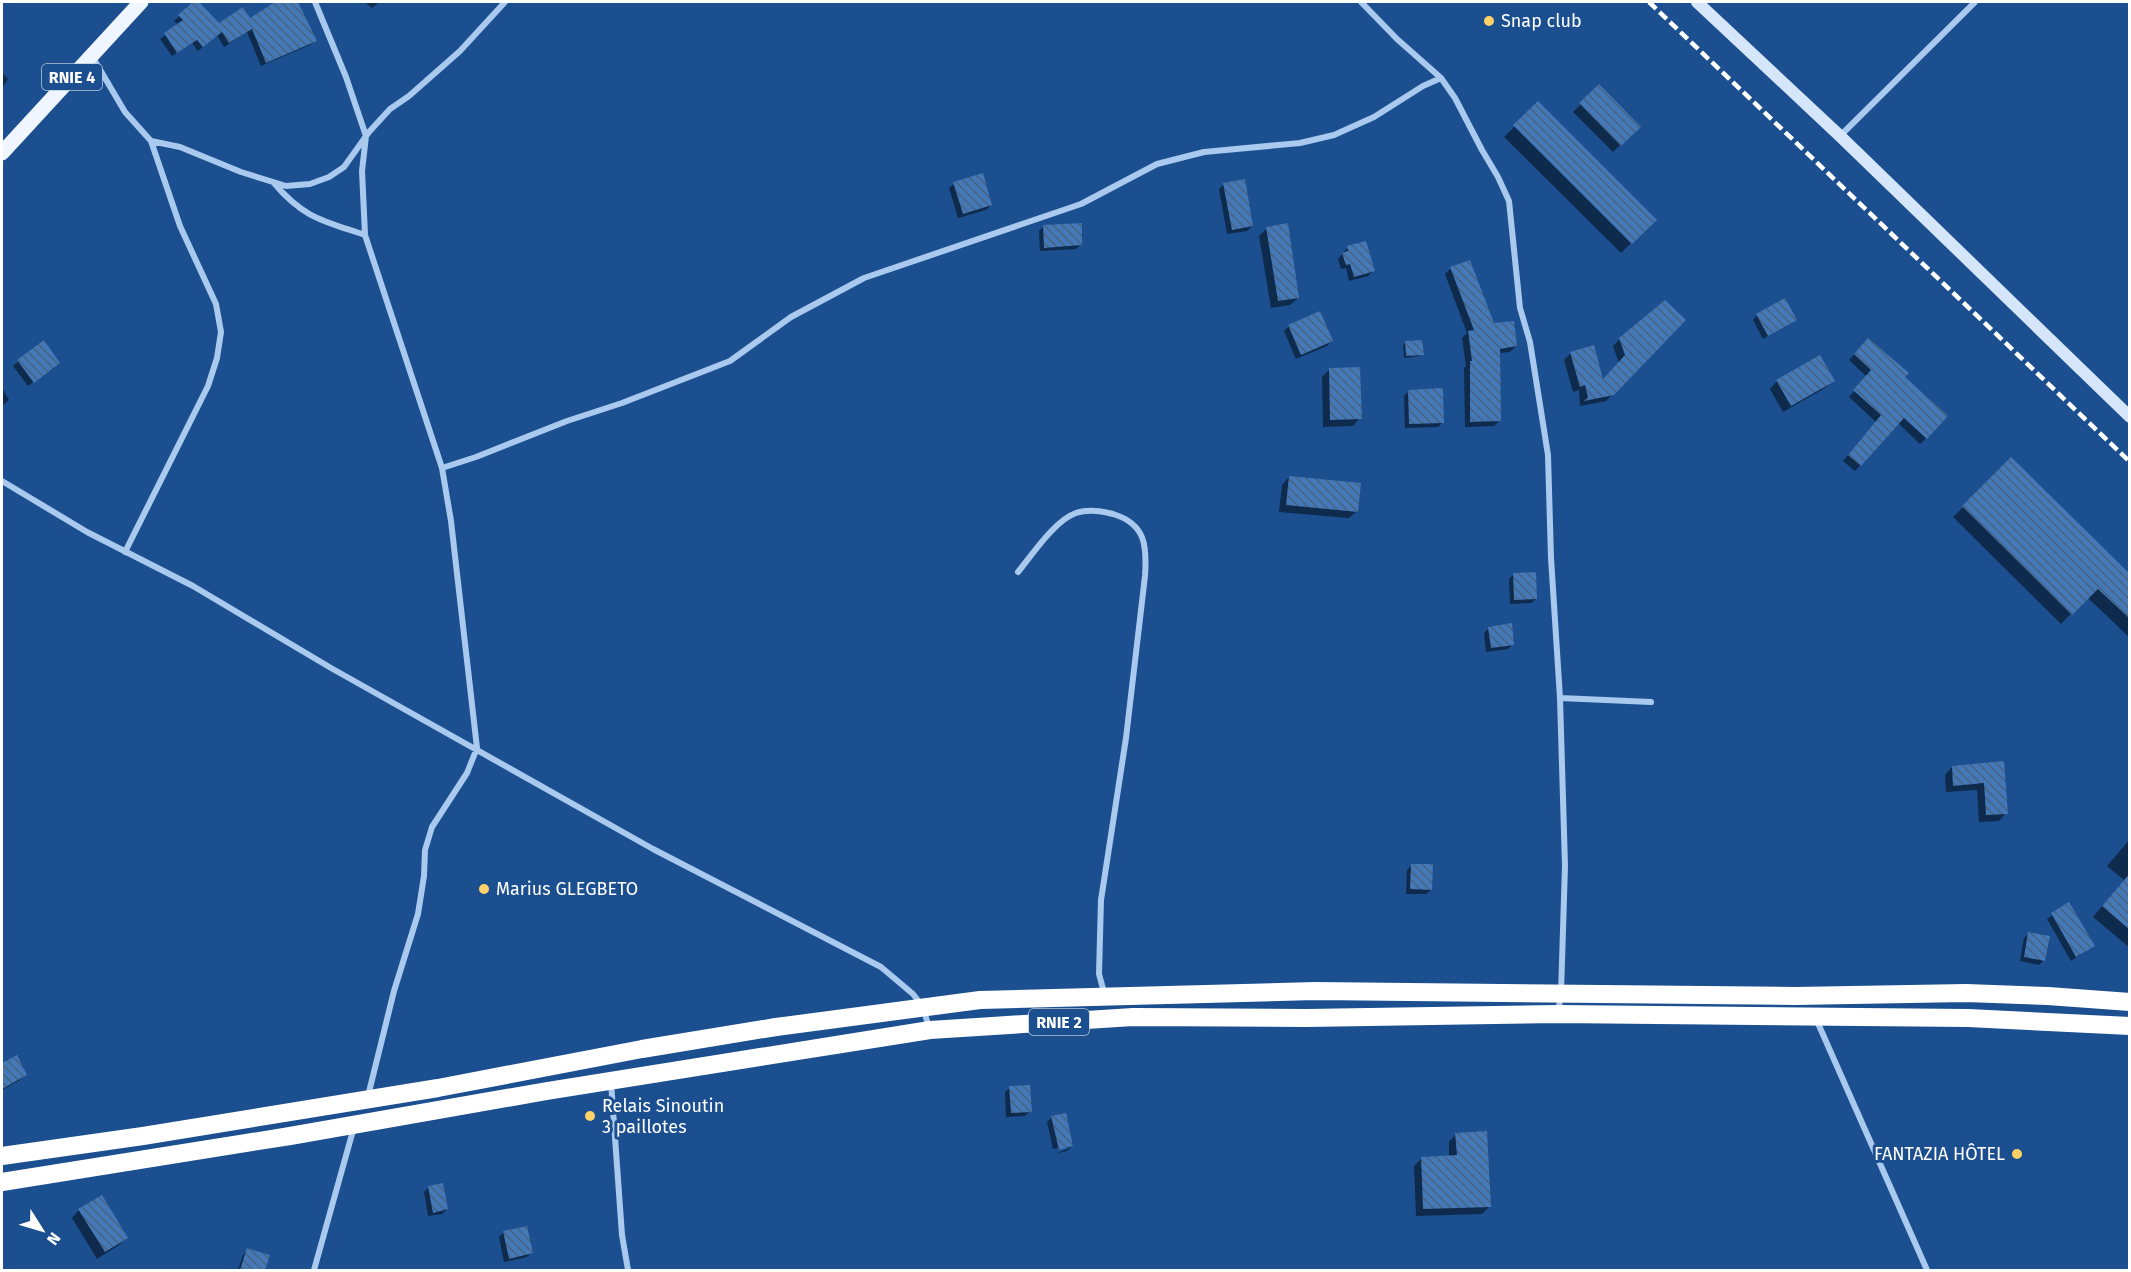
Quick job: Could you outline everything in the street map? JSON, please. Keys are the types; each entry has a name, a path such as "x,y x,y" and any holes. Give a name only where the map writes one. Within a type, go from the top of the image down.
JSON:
{"highway":[{"name":"RNIE 2","path":"2,1155 143,1136 438,1088 653,1047 980,1000 1315,991 1795,996 1966,993 2130,1002"},
{"path":"1966,993 1968,1018"},
{"name":"RNIE 2","path":"2,1182 930,1030 1133,1017 1306,1018 1558,1014 1968,1018 2130,1026"}],"main road":[{"name":"RNIE 4","path":"2,153 141,2"}],"street":[{"path":"315,2 346,77 366,136 362,171 365,235 442,468 451,521 477,748 467,773 432,827 425,850 424,876 418,914 394,991 367,1099"},
{"path":"151,141 180,147 241,172 286,186 310,184 328,177 344,167 366,136 390,109 409,96 460,51 505,2"},
{"path":"1361,2 1396,39 1441,78 1455,98 1509,201 1520,308 1530,342 1548,455 1551,558 1560,698 1565,866 1562,993 1558,1014"},
{"path":"1697,2 1840,136 2130,417"},
{"path":"1840,136 1976,2"},
{"path":"92,55 125,112 151,141 180,226 216,304 221,332 218,358 208,386 125,552"},
{"path":"442,468 476,458 567,421 622,403 730,361 791,317 864,278 1082,204 1157,164 1204,152 1300,143 1334,135 1374,117 1423,86 1441,78"},
{"path":"274,182 288,200 303,211 365,235"},
{"path":"2,481 87,532 193,586 331,668 477,748 653,849 881,967 913,994 923,1007 930,1030"},
{"path":"1017,572 1050,533 1077,512 1103,511 1125,517 1136,525 1143,539 1146,555 1126,738 1101,900 1099,974 1106,996"},
{"path":"1560,698 1651,702"},
{"path":"1815,1017 1927,1270"},
{"path":"610,1082 622,1236 628,1270"},
{"path":"314,1270 355,1124"}],"building":[{"path":"193,2 199,2 219,23 243,7 250,18 275,2 298,2 317,41 266,63 252,29 229,43 222,32 203,47 197,40 177,53 164,33 183,20 178,15"},
{"path":"1599,84 1641,127 1621,146 1579,103"},
{"path":"1538,101 1657,220 1632,244 1513,125"},
{"path":"983,173 992,205 963,214 953,182"},
{"path":"1245,179 1253,226 1232,230 1223,183"},
{"path":"1082,223 1082,245 1044,248 1043,225"},
{"path":"1288,223 1299,298 1278,301 1266,227"},
{"path":"1366,241 1375,271 1354,277 1350,264 1346,265 1342,253 1348,251 1347,246"},
{"path":"1470,260 1494,323 1514,321 1517,346 1500,349 1501,421 1470,422 1470,361 1472,361 1468,331 1474,330 1450,267"},
{"path":"1785,298 1797,320 1768,336 1756,314"},
{"path":"1665,300 1686,320 1614,395 1584,401 1588,397 1585,385 1580,387 1570,352 1594,345 1603,379 1625,355 1619,338"},
{"path":"1320,311 1333,341 1301,355 1288,325"},
{"path":"1868,338 1909,373 1905,377 1948,416 1927,439 1904,418 1861,466 1848,455 1881,415 1853,390 1871,370 1854,354"},
{"path":"44,340 60,363 34,383 17,360"},
{"path":"1422,340 1424,355 1406,356 1405,341"},
{"path":"1820,355 1835,381 1791,406 1776,380"},
{"path":"1360,367 1362,419 1330,420 1329,368"},
{"path":"1443,388 1444,423 1409,424 1408,390"},
{"path":"2011,457 2130,574 2130,619 2098,589 2072,615 1962,506"},
{"path":"1289,476 1361,483 1358,512 1286,505"},
{"path":"1536,572 1537,599 1514,600 1513,573"},
{"path":"1512,623 1514,645 1491,648 1488,627"},
{"path":"2004,761 2008,814 1986,815 1984,783 1953,786 1952,766"},
{"path":"1411,864 1433,864 1432,890 1410,889"},
{"path":"2130,873 2130,930 2102,906"},
{"path":"2069,902 2095,946 2076,957 2051,913"},
{"path":"2028,932 2050,936 2045,961 2024,957"},
{"path":"17,1055 27,1075 2,1089 2,1063"},
{"path":"1030,1085 1032,1112 1011,1113 1009,1086"},
{"path":"1066,1113 1073,1146 1059,1150 1051,1116"},
{"path":"1487,1131 1491,1207 1423,1209 1421,1157 1457,1155 1455,1133"},
{"path":"443,1183 448,1209 433,1213 428,1186"},
{"path":"102,1195 128,1238 105,1252 78,1209"},
{"path":"527,1226 533,1253 509,1259 503,1231"},
{"path":"247,1248 270,1255 265,1270 240,1270"}],"railway":[{"path":"1649,2 2130,462"}],"place":[{"name":"Snap club","path":"1489,21"},
{"name":"Marius GLEGBETO","path":"484,889"},
{"name":"Relais Sinoutin 3 paillotes","path":"590,1116"},
{"name":"FANTAZIA HÔTEL","path":"2017,1154"}]}
